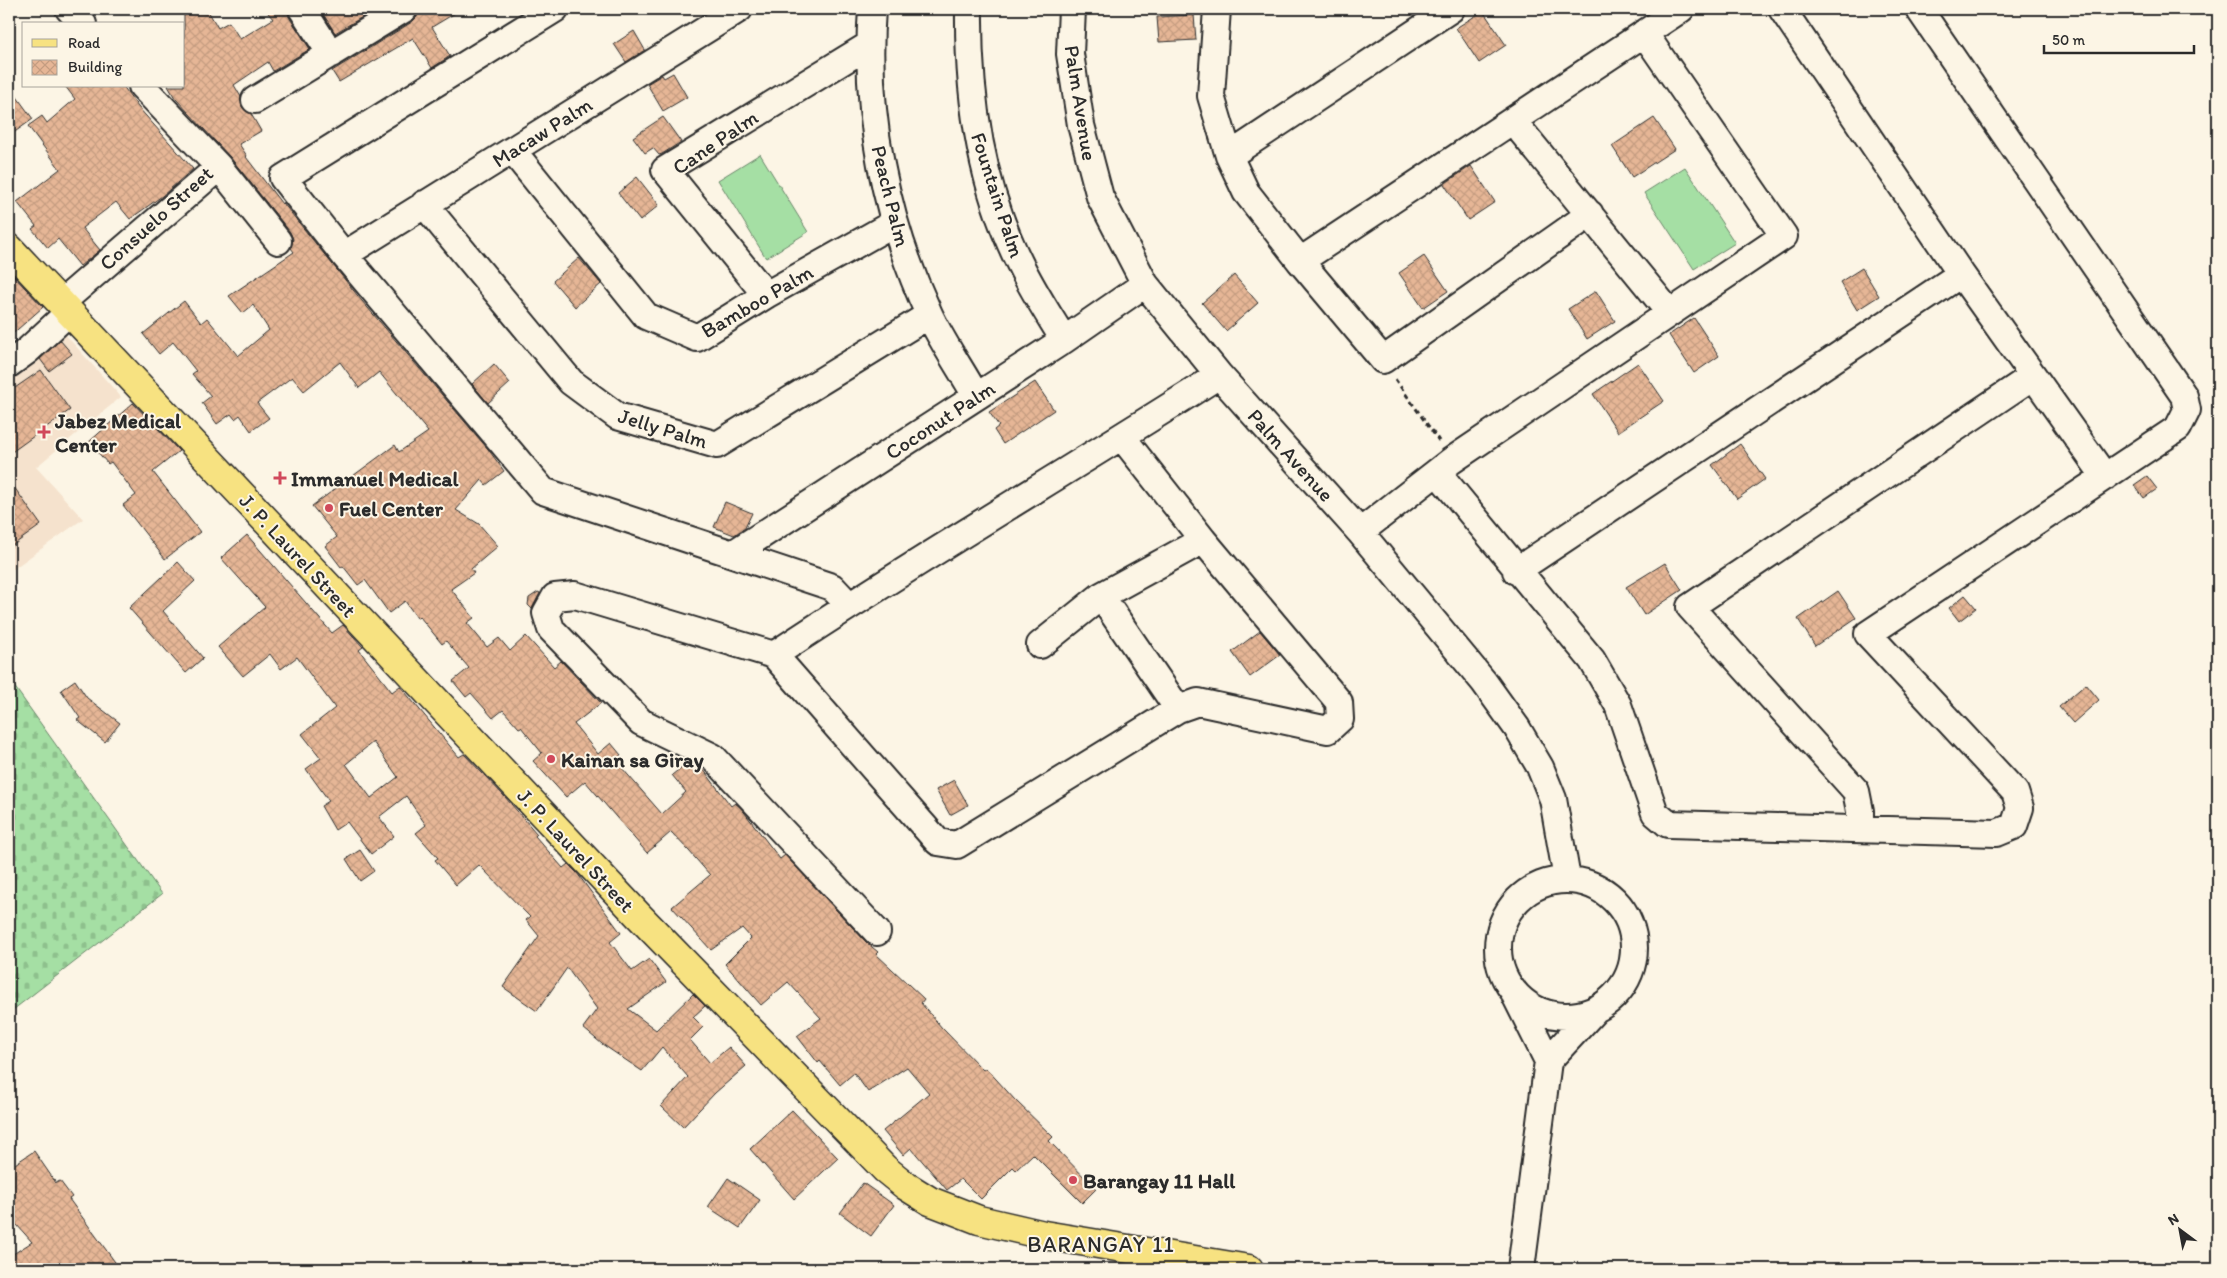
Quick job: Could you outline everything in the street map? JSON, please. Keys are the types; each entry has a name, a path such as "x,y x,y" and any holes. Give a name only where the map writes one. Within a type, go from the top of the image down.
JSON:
{"main road":[{"name":"J. P. Laurel Street","path":"9,248 644,922 885,1169 906,1186 930,1201 979,1220 1044,1235 1249,1269"}],"street":[{"path":"69,9 81,22"},
{"path":"302,9 331,54"},
{"path":"255,100 404,9"},
{"path":"555,9 283,178 344,255 543,491 832,587 849,605"},
{"name":"Macaw Palm","path":"344,255 740,9"},
{"name":"Peach Palm","path":"872,9 869,45 872,116 894,224 929,315 976,396"},
{"name":"Fountain Palm","path":"969,9 968,54 975,124 984,166 1001,218 1019,263 1064,340"},
{"name":"Palm Avenue","path":"1072,9 1070,54 1081,125 1100,197 1145,284 1219,375 1360,532 1484,682 1517,728 1540,767 1553,799 1567,879"},
{"path":"1229,156 1451,9"},
{"path":"1300,261 1681,9"},
{"path":"1782,9 1961,274 2105,477"},
{"path":"1445,467 1516,571 1592,660 1618,705 1655,814 1668,824 1997,833 2014,826 2020,808 2015,792 1868,634 2178,428 2187,410 2184,396 1919,9"},
{"path":"1218,10 1211,96 1229,156 1246,192 1300,261 1383,360 1590,214"},
{"path":"1360,532 1445,467 1784,236 1644,33"},
{"name":"Cane Palm","path":"766,295 665,170 869,45"},
{"name":"Consuelo Street","path":"9,364 27,351 65,307 219,167 144,88"},
{"path":"1513,121 1670,312"},
{"name":"Bamboo Palm","path":"512,150 646,316 697,338 766,295 894,224"},
{"path":"219,167 278,241"},
{"name":"Jelly Palm","path":"424,204 571,382 617,416 717,445 929,315"},
{"path":"1516,571 1961,274"},
{"name":"Coconut Palm","path":"734,553 1064,340 1145,284"},
{"path":"774,655 849,605 1219,375"},
{"path":"1860,829 1860,811 1856,791 1690,607 2033,376"},
{"path":"877,932 712,757 641,722 552,629 546,613 555,597 575,595 774,655 938,842 948,844 958,845 1178,709 1198,702 1328,730 1340,718 1339,702 1203,540 1122,437"},
{"path":"1040,645 1101,596 1203,540"},
{"path":"1101,596 1178,709"},
{"path":"1521,1269 1548,1061 1514,992 1502,973 1498,952 1500,930 1510,910 1525,893 1544,883 1567,879 1595,885 1611,896 1624,910 1632,928 1635,947 1629,975 1619,992 1596,1009 1548,1061"},
{"path":"1514,992 1531,1007 1552,1015 1574,1016 1596,1009"}],"path":[{"path":"1383,360 1395,380 1434,432 1445,467"}],"shaded area":[{"name":"Jabez Medical Center","path":"64,333 121,397 36,467 83,519 9,572 9,373"}],"green space":[{"path":"760,154 808,232 766,258 718,180"},
{"path":"1685,167 1735,243 1694,269 1644,193"},
{"path":"9,679 162,894 9,1013"}],"building":[{"path":"184,9 207,9 218,28 229,22 240,39 273,19 265,9 287,9 289,17 310,49 273,71 268,62 234,85 241,97 242,107 251,114 261,131 239,144 246,157 282,204 488,449 504,471 486,485 482,480 456,510 479,524 498,546 471,569 474,573 451,589 474,618 467,623 487,647 499,638 510,651 526,636 554,667 561,661 601,703 574,724 598,754 611,743 621,755 615,760 662,814 686,792 672,775 688,762 703,769 731,806 735,803 741,808 780,859 785,855 866,942 878,952 876,954 924,999 921,1003 942,1028 983,1070 986,1068 1053,1137 1049,1141 1096,1189 1082,1203 1033,1154 1016,1170 1013,1167 981,1199 961,1179 947,1190 911,1148 903,1155 883,1131 929,1093 907,1067 868,1092 854,1073 840,1085 820,1061 818,1063 797,1036 821,1018 788,982 761,1005 725,964 751,938 742,928 711,950 672,907 710,875 671,832 647,853 585,781 566,797 533,761 542,753 521,727 519,728 503,710 493,718 471,693 466,697 453,681 469,668 446,641 442,644 420,617 417,618 405,601 389,613 365,580 358,585 343,566 341,567 325,546 337,537 312,506 395,445 399,452 428,432 379,372 359,388 340,362 304,391 292,377 257,403 269,418 251,431 240,415 235,419 231,414 217,424 202,403 211,396 192,374 196,371 173,342 159,354 143,334 184,301 201,323 207,318 238,356 269,330 253,305 243,313 229,296 294,252 291,248 293,239 290,232 230,157 175,98 169,88 185,88"},
{"path":"320,9 376,9 335,33"},
{"path":"419,9 462,9 432,27 450,56 432,68 413,38 339,82 332,71 412,22 417,17"},
{"path":"1483,11 1506,45 1479,63 1456,28"},
{"path":"1194,15 1196,40 1159,42 1157,17"},
{"path":"634,31 645,50 626,62 614,44"},
{"path":"673,73 687,97 663,111 647,84 662,75 664,78"},
{"path":"9,86 33,119 9,136"},
{"path":"67,88 124,88 138,107 193,169 162,196 130,219 116,202 82,228 100,250 80,266 58,239 48,248 32,229 36,226 17,202 60,169 28,126 42,116 47,123 75,99"},
{"path":"663,117 681,142 659,155 653,148 645,153 633,137"},
{"path":"1654,118 1675,149 1632,177 1612,146"},
{"path":"1471,166 1495,202 1468,220 1444,184"},
{"path":"637,177 659,205 640,221 618,193"},
{"path":"1424,256 1448,291 1423,308 1399,273"},
{"path":"579,258 601,284 575,307 553,281"},
{"path":"1862,268 1879,296 1857,310 1840,282"},
{"path":"9,271 43,307 9,337"},
{"path":"1234,275 1258,303 1226,331 1202,303"},
{"path":"1596,291 1615,321 1587,339 1568,309"},
{"path":"1694,318 1719,356 1694,373 1669,335"},
{"path":"60,340 72,354 49,371 40,359"},
{"path":"1638,363 1664,401 1618,432 1593,394"},
{"path":"494,364 510,383 488,403 472,384"},
{"path":"41,370 70,410 9,454 9,392"},
{"path":"1035,382 1054,410 1003,444 994,430 999,426 989,412"},
{"path":"133,403 179,451 153,472 200,532 165,559 123,505 136,495 111,462 108,464 89,442"},
{"path":"1740,444 1765,479 1737,499 1712,465"},
{"path":"2147,476 2157,489 2144,498 2134,485"},
{"path":"9,480 41,525 9,548"},
{"path":"725,502 752,513 745,528 734,535 714,527"},
{"path":"247,535 332,633 343,625 363,647 359,650 392,692 400,686 459,757 464,754 505,797 563,868 568,864 577,873 621,933 610,942 632,971 649,959 666,982 628,1009 656,1030 693,994 705,1006 693,1017 703,1027 690,1040 710,1063 729,1047 746,1066 715,1093 683,1127 661,1106 688,1077 662,1047 642,1071 602,1044 583,1028 597,1009 567,968 537,1011 503,987 539,936 526,920 530,917 479,865 456,885 435,860 438,858 416,833 426,825 406,796 379,817 394,836 371,854 347,822 335,830 321,806 329,801 306,769 321,758 302,734 335,708 297,657 281,669 270,654 243,676 218,647 265,607 221,558","holes":["373,742 398,777 371,798 346,764"]},
{"path":"178,562 195,581 163,611 203,658 186,673 129,608"},
{"path":"1665,563 1682,590 1644,615 1626,587"},
{"path":"1838,591 1856,618 1815,646 1798,619"},
{"path":"538,592 540,593 532,609 528,605 529,598"},
{"path":"1965,595 1976,608 1959,621 1949,608"},
{"path":"1260,631 1280,655 1250,677 1232,652"},
{"path":"75,680 87,698 120,723 105,742 77,720 80,718 61,690"},
{"path":"2086,684 2099,700 2073,723 2059,707"},
{"path":"954,780 968,805 950,815 936,790"},
{"path":"360,850 374,871 360,881 346,859"},
{"path":"792,1110 838,1158 794,1199 750,1149"},
{"path":"34,1151 56,1183 60,1181 72,1197 69,1199 120,1269 18,1269 10,1256 32,1242 9,1216 9,1168"},
{"path":"728,1178 760,1200 740,1228 708,1207"},
{"path":"863,1183 894,1205 871,1236 840,1213"}],"place":[{"name":"Jabez Medical Center","path":"44,432"},
{"name":"Immanuel Medical","path":"280,478"},
{"name":"Fuel Center","path":"329,508"},
{"name":"Kainan sa Giray","path":"551,759"},
{"name":"Barangay 11 Hall","path":"1073,1180"}],"district":[{"name":"BARANGAY 11","path":"1101,1244"}]}
